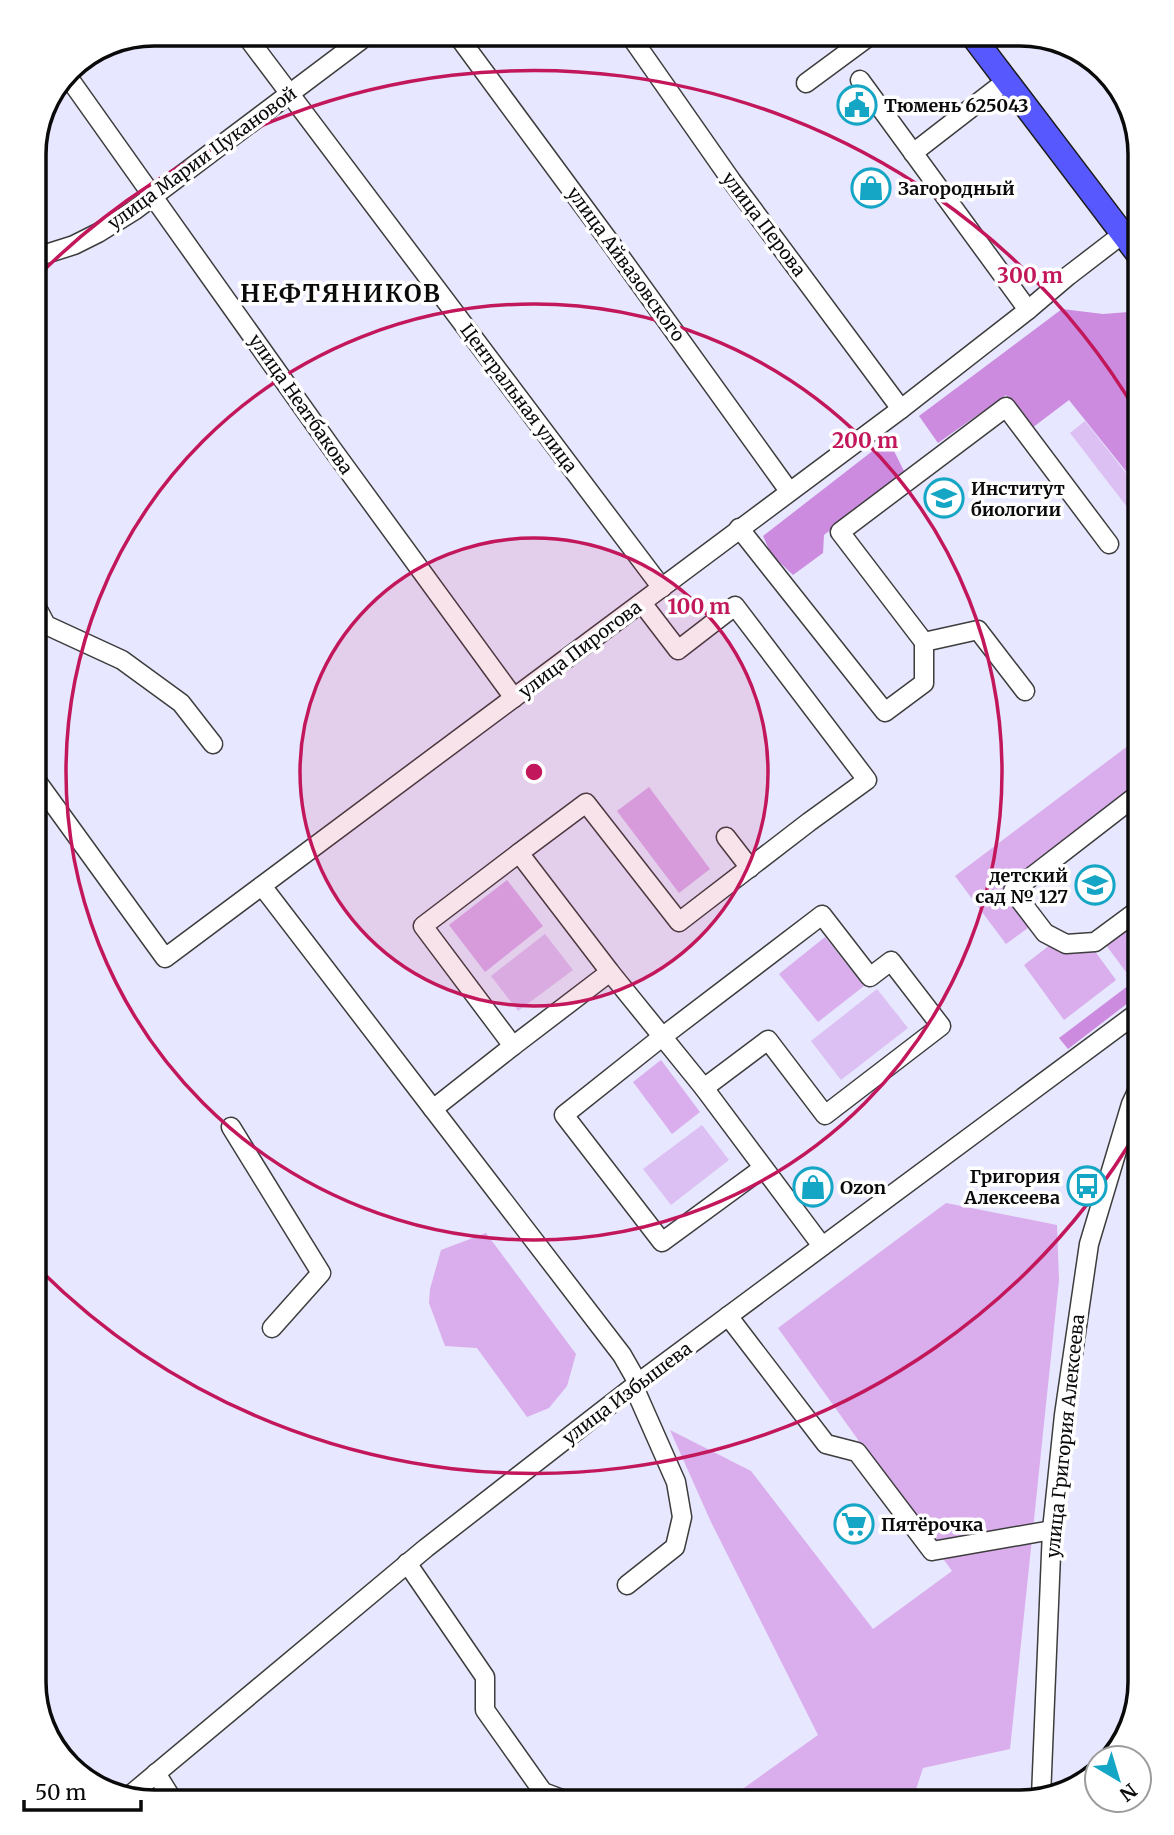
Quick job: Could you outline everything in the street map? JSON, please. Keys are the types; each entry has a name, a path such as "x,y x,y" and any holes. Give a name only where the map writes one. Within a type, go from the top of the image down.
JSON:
{"main road":[{"path":"980,46 1128,239"}],"street":[{"name":"Центральная улица","path":"254,46 662,588"},
{"name":"улица Марии Цукановой","path":"46,254 74,245 135,210 353,46"},
{"name":"улица Айвазовского","path":"465,46 789,491"},
{"name":"улица Перова","path":"637,46 731,180 901,409"},
{"path":"806,83 856,46"},
{"path":"860,80 1028,310"},
{"path":"913,153 1006,81"},
{"name":"улица Неатбакова","path":"72,83 333,450 514,698"},
{"name":"улица Пирогова","path":"46,794 165,958 901,409 1124,233"},
{"path":"739,528 885,712 924,683 924,642 841,532 1006,407 1109,544"},
{"path":"513,1046 422,926 519,853 586,803 679,922 867,780 735,606 678,650 642,603"},
{"path":"46,625 122,660 181,703 213,744"},
{"path":"924,642 978,630 1025,691"},
{"path":"1128,802 1013,891 1045,933 1066,944 1095,942 1128,918"},
{"path":"726,837 750,868"},
{"path":"519,853 610,972 705,1088 822,1246"},
{"path":"262,886 622,1355 676,1482 682,1517 674,1547 627,1585"},
{"path":"705,1088 768,1040 825,1115 941,1027 891,961 870,977 822,915 564,1115 662,1242 764,1168"},
{"path":"433,1109 610,972"},
{"name":"улица Избышева","path":"139,1788 407,1563 636,1385 1128,1020"},
{"name":"улица Григория Алексеева","path":"1041,1787 1052,1530 1064,1415 1089,1244 1128,1114"},
{"path":"231,1126 321,1273 272,1328"},
{"path":"728,1316 826,1444 857,1452 932,1551 1052,1530"},
{"path":"407,1563 485,1677 485,1710 542,1789"},
{"path":"156,1773 166,1789"}],"shaded area":[{"path":"1062,309 1103,314 1128,312 1128,474 1069,400 1032,428 1006,395 938,443 919,416"},
{"path":"1085,421 1128,476 1128,508 1070,433"},
{"path":"888,439 904,471 824,535 823,553 793,575 771,554 763,536"},
{"path":"1128,746 1128,798 1006,890 1032,925 1006,944 955,876"},
{"path":"649,787 710,869 679,893 617,811"},
{"path":"507,880 543,926 485,972 449,925"},
{"path":"1128,929 1128,971 1126,972 1106,945"},
{"path":"545,934 573,970 518,1011 491,976"},
{"path":"825,937 864,986 818,1022 779,974"},
{"path":"1050,945 1071,953 1094,950 1116,980 1064,1020 1024,965"},
{"path":"1128,986 1128,1003 1068,1049 1059,1038"},
{"path":"877,989 908,1028 841,1080 811,1041"},
{"path":"661,1060 700,1112 672,1134 633,1082"},
{"path":"702,1125 729,1160 671,1205 643,1169"},
{"path":"946,1203 1057,1225 1059,1280 1010,1749 923,1768 916,1790 742,1790 818,1735 711,1522 670,1430 751,1471 873,1629 952,1571 778,1328"},
{"path":"486,1233 576,1354 567,1386 549,1408 527,1417 477,1348 445,1346 429,1303 430,1289 441,1250"}],"place":[{"name":"Тюмень 625043","path":"857,105"},
{"name":"Загородный","path":"871,188"},
{"name":"Институт биологии","path":"944,498"},
{"name":"детский сад № 127","path":"1095,885"},
{"name":"Григория Алексеева","path":"1087,1186"},
{"name":"Ozon","path":"813,1187"},
{"name":"Пятёрочка","path":"854,1524"}],"district":[{"name":"НЕФТЯНИКОВ","path":"341,293"}]}
